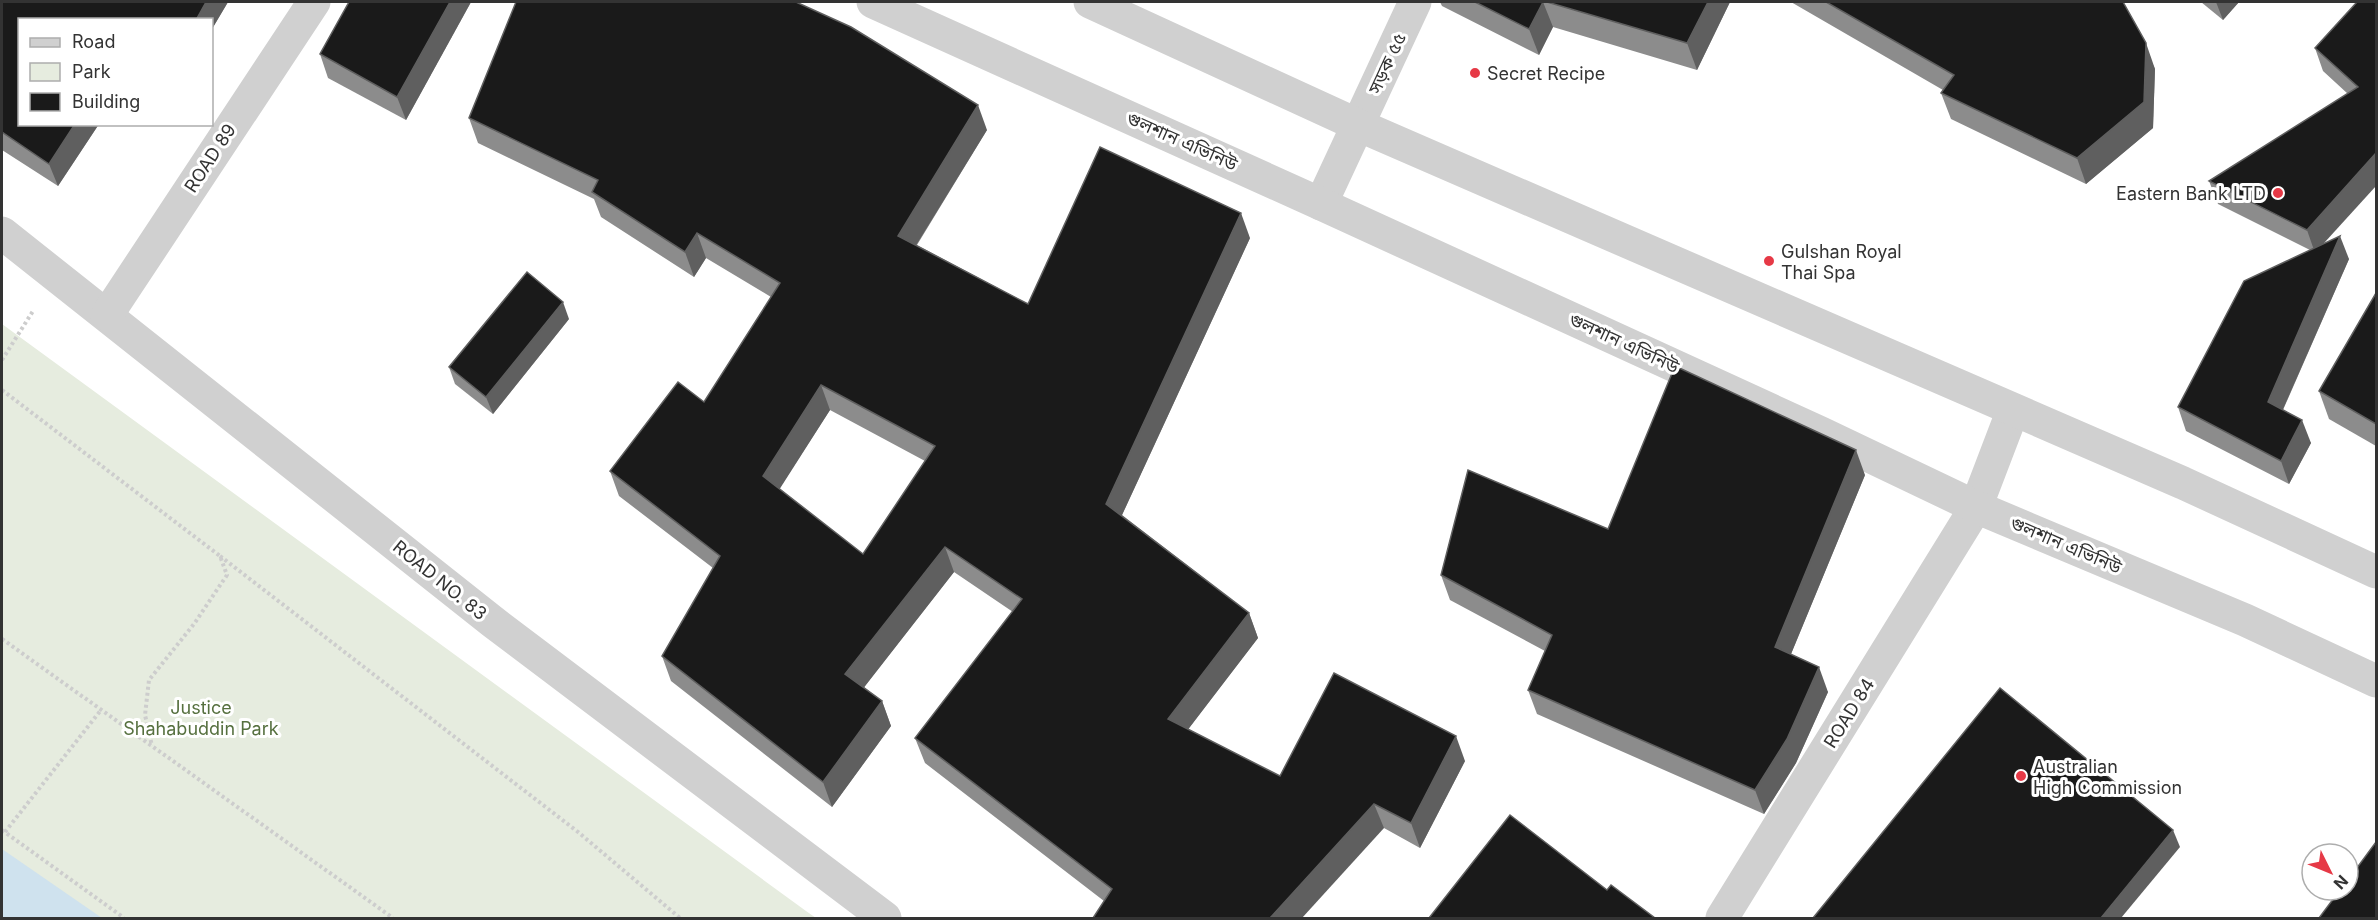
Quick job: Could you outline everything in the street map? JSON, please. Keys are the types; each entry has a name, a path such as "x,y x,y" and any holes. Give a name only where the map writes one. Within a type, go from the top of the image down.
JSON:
{"street":[{"name":"ROAD 89","path":"107,315 314,2"},
{"name":"গুলশান এভিনিউ","path":"873,2 1321,204 1821,433 1976,507 2245,620 2376,681"},
{"path":"1090,2 1359,125 2183,483 2376,572"},
{"name":"সড়ক ৫৫","path":"1321,204 1415,2"},
{"name":"ROAD NO. 83","path":"2,233 493,622 885,918"},
{"name":"ROAD 84","path":"1722,918 1976,507 2013,410"}],"path":[{"path":"2,360 57,276"},
{"path":"2,390 578,832 680,918"},
{"path":"152,746 145,715 149,680 194,624 227,575 220,556"},
{"path":"2,639 393,918"},
{"path":"101,710 3,831 124,918"}],"green space":[{"name":"Justice Shahabuddin Park","path":"2,324 806,911 816,918 2,918"}],"water":[{"path":"2,849 102,918 2,918"}],"building":[{"path":"2,2 206,2 197,18 18,18 18,126 74,126 49,164 2,132"},
{"path":"349,2 450,2 397,97 320,54"},
{"path":"516,2 796,2 851,27 978,105 898,236 1028,304 1100,147 1241,213 1106,504 1249,613 1168,719 1280,776 1334,673 1456,736 1411,823 1374,804 1270,918 1093,918 1112,889 915,738 1022,599 945,547 845,674 882,701 823,782 662,656 720,556 610,471 678,382 704,402 780,283 697,233 685,252 592,192 598,180 469,118","holes":["821,385 935,446 863,554 763,476"]},
{"path":"1475,2 1543,2 1529,29"},
{"path":"1547,2 1708,2 1687,43"},
{"path":"1826,2 2123,2 2146,43 2144,102 2077,158 1941,93 1954,75"},
{"path":"2357,2 2376,2 2376,153 2307,230 2209,181 2358,87 2315,48"},
{"path":"2340,236 2268,402 2302,420 2281,461 2178,407 2244,281"},
{"path":"527,272 563,302 486,397 449,367"},
{"path":"2376,293 2376,424 2319,391"},
{"path":"1675,366 1856,450 1775,647 1819,667 1787,739 1755,790 1528,690 1552,635 1441,575 1468,470 1608,529"},
{"name":"Australian High Commission","path":"2000,688 2173,830 2101,918 1813,918"},
{"path":"1510,815 1607,890 1611,885 1655,918 1429,918"},
{"path":"2376,842 2376,918 2319,918 2331,902 2360,902 2360,864"}],"place":[{"name":"Secret Recipe","path":"1475,73"},
{"name":"Eastern Bank LTD","path":"2278,193"},
{"name":"Gulshan Royal Thai Spa","path":"1769,261"},
{"name":"Australian High Commission","path":"2021,776"}]}
